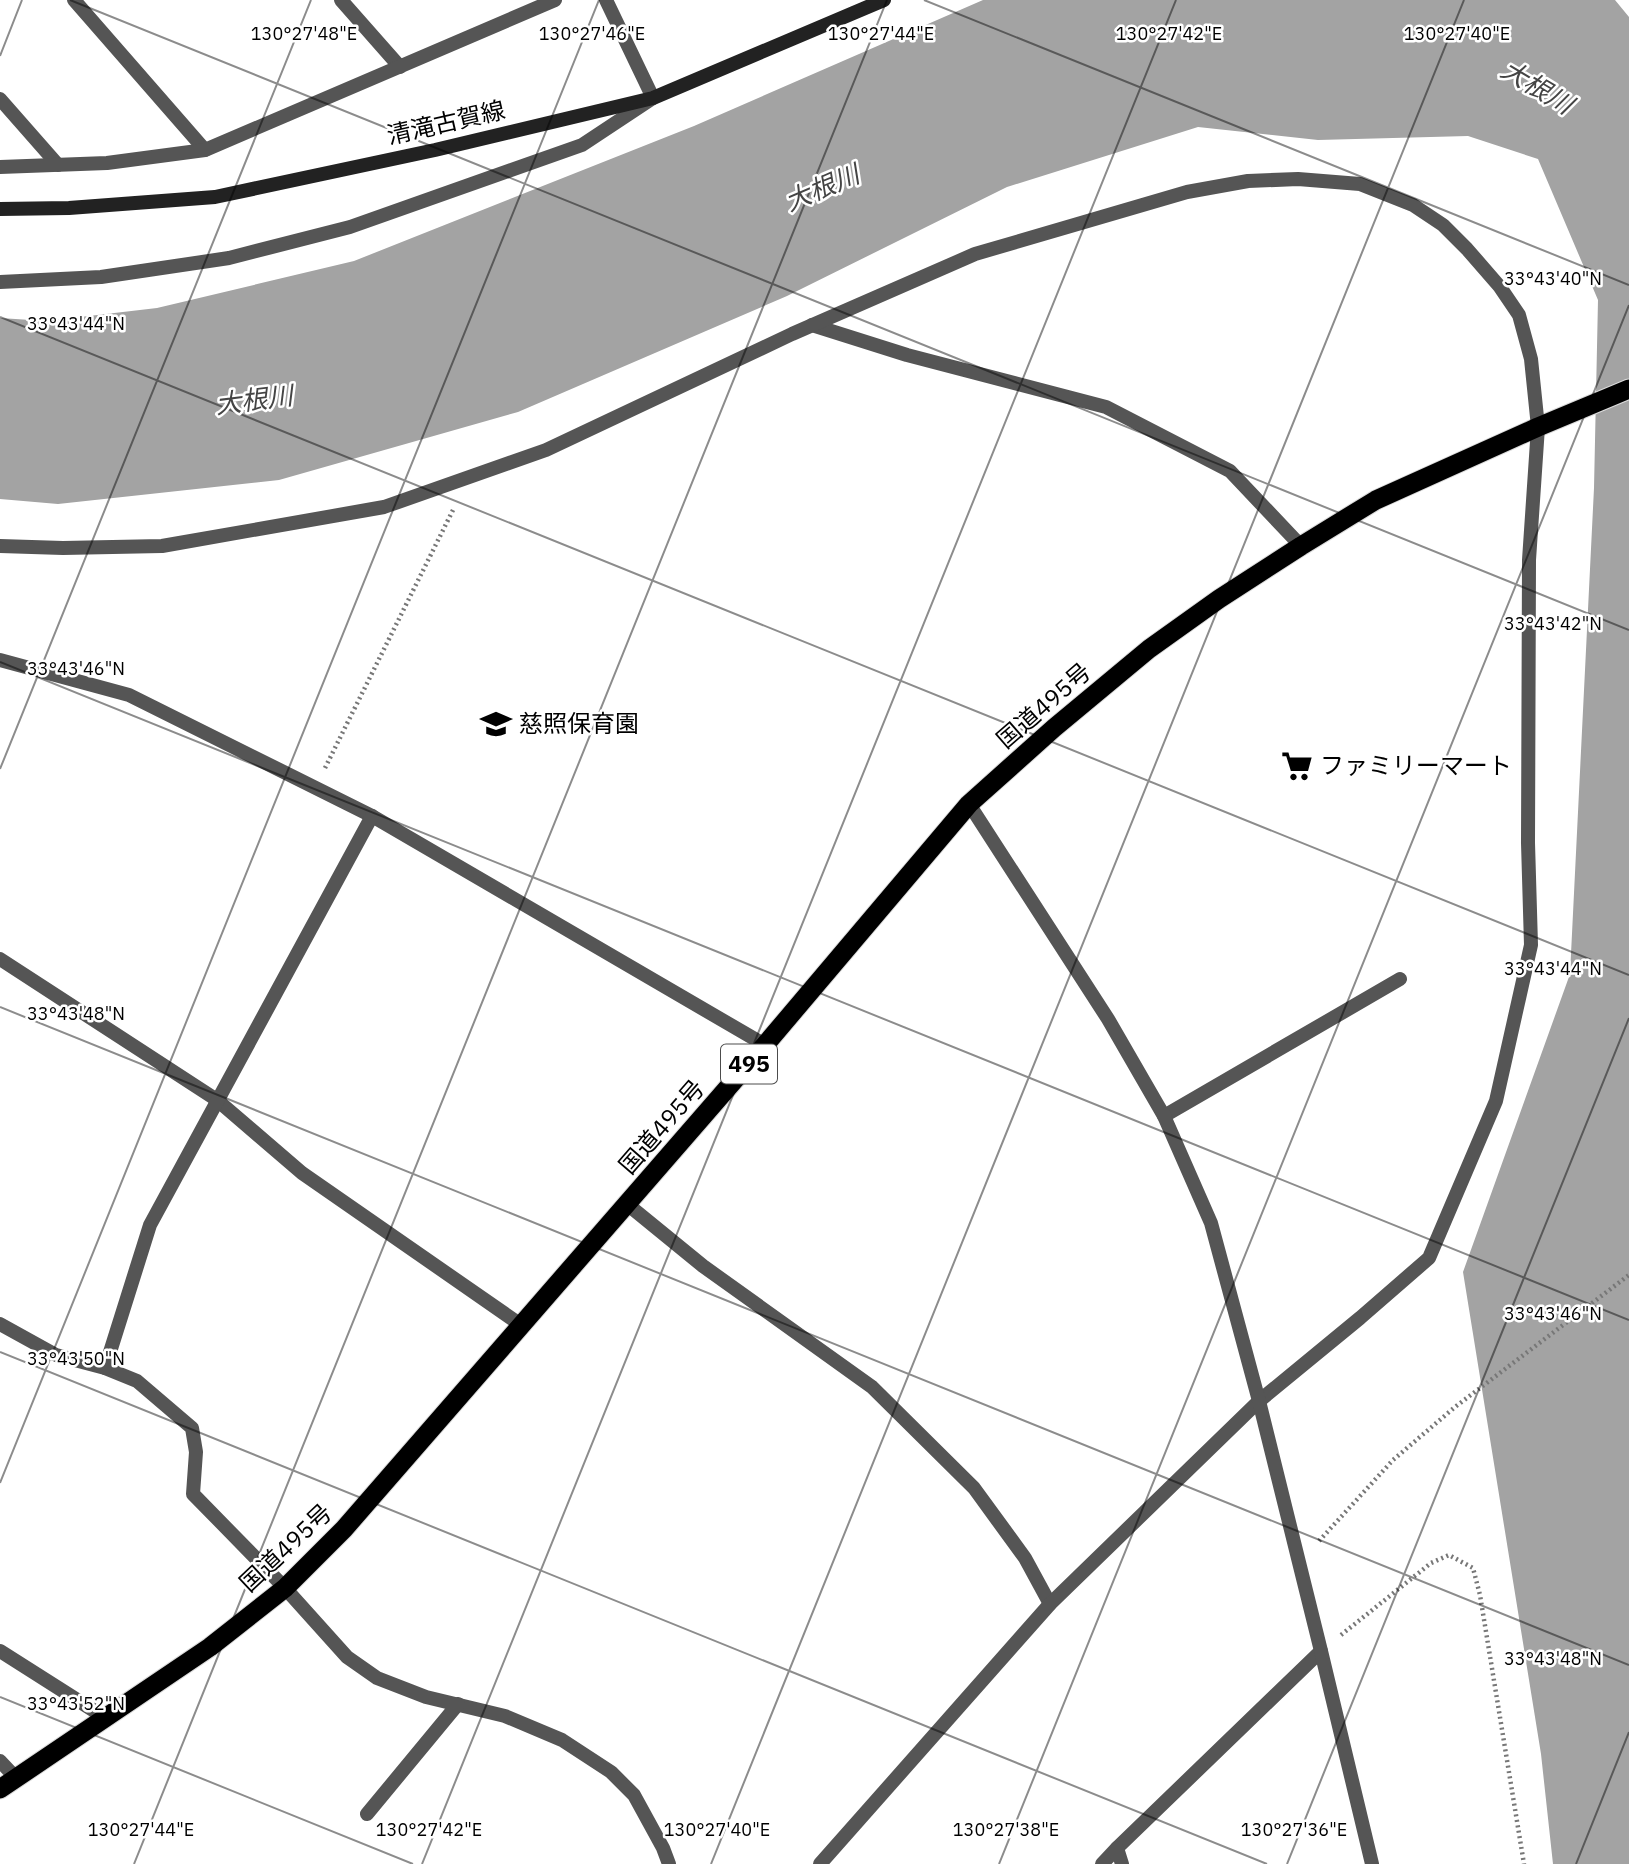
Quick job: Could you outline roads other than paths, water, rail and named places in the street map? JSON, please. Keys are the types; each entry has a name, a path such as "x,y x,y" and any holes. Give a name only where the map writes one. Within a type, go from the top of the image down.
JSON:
{"highway":[{"name":"国道495号","path":"8,1784 211,1647 285,1588 344,1529 765,1045 969,804 1054,729 1149,649 1219,599 1376,500 1629,389"}],"main road":[{"name":"清滝古賀線","path":"0,209 69,208 215,197 435,150 653,98 884,0"}],"street":[{"path":"74,0 205,150"},
{"path":"341,0 400,67"},
{"path":"0,167 107,163 205,150 555,0"},
{"path":"0,282 101,277 229,258 350,227 582,145 653,98 606,0"},
{"path":"0,99 58,165"},
{"path":"0,546 162,546 384,507 546,450 812,325 975,254 1186,192 1248,181 1298,179 1360,184 1413,205 1443,225 1467,249 1500,287 1519,315 1531,359 1538,427 1529,560 1528,843 1531,945 1496,1101 1429,1258 1259,1401 1050,1604 820,1864"},
{"path":"812,325 907,355 1107,407 1230,471 1301,546"},
{"path":"0,660 129,695 372,816 765,1045"},
{"path":"969,804 1108,1019 1164,1116 1211,1223 1259,1401 1371,1864"},
{"path":"105,1368 150,1225 372,816"},
{"path":"0,959 217,1100 302,1173 521,1325"},
{"path":"1164,1116 1400,979"},
{"path":"627,1204 703,1266 873,1387 974,1489 1025,1558 1050,1604"},
{"path":"0,1324 56,1355 105,1368 137,1381 192,1428 195,1452 193,1494 285,1588 347,1657 377,1678 426,1697 505,1716 562,1740 611,1772 634,1795 669,1864"},
{"path":"0,1651 104,1717"},
{"path":"1102,1864 1321,1651"},
{"path":"367,1814 458,1704"},
{"path":"0,1760 8,1784"},
{"path":"1117,1848 1122,1864"}],"water":[{"name":"大根川","path":"983,0 1615,0 1629,17 1629,1864 1553,1864 1541,1754 1463,1272 1570,974 1594,488 1598,300 1538,159 1468,136 1318,140 1198,127 1007,187 787,296 518,412 279,480 58,504 0,499 0,318 46,321 157,308 354,261 694,126"}],"place":[{"name":"慈照保育園","path":"496,724"},
{"name":"ファミリーマート","path":"1297,766"}]}
